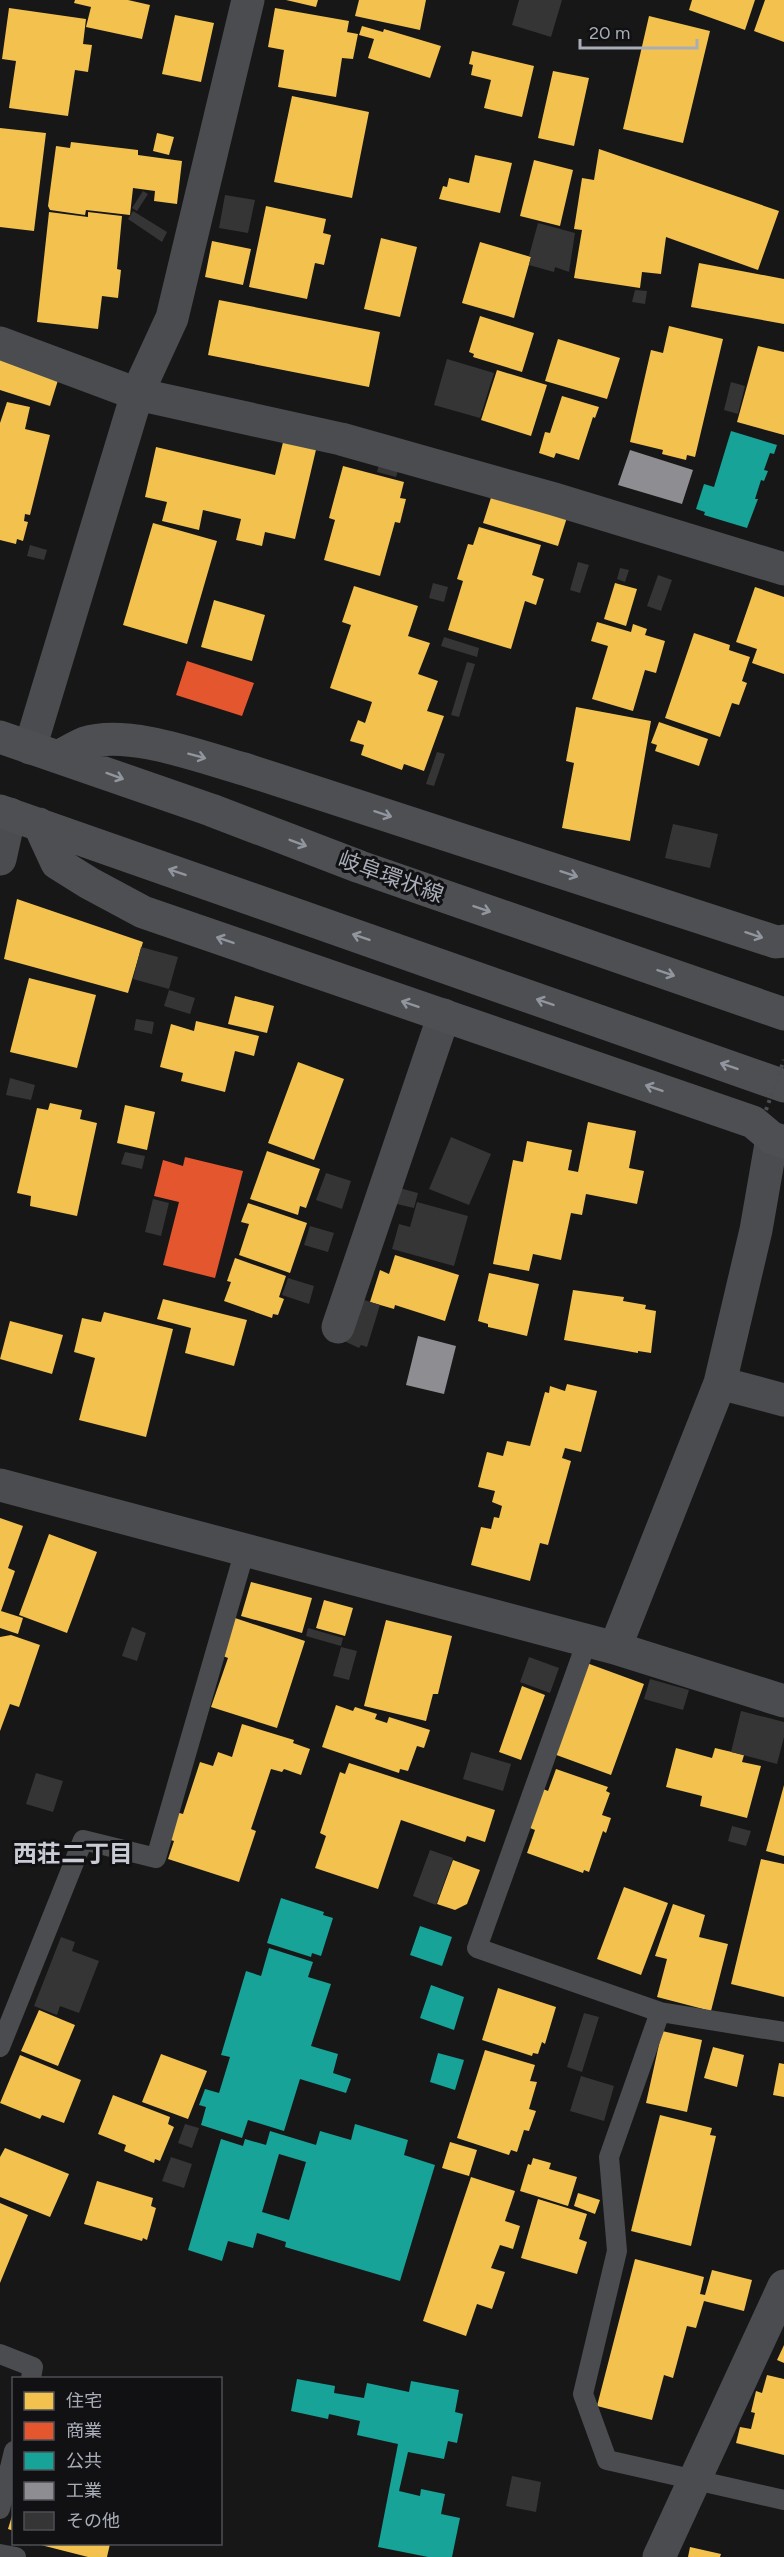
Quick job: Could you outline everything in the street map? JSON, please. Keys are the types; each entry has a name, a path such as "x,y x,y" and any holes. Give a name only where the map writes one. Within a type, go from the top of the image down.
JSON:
{"main road":[{"name":"岐阜環状線","path":"0,737 360,867 784,1014"},
{"path":"45,752 117,738 167,748 256,772 776,942 784,941"},
{"path":"16,816 57,863 143,912 753,1122 777,1119"},
{"path":"16,816 777,1119"}],"street":[{"path":"45,752 137,394 172,318 248,0"},
{"path":"0,343 137,394 341,439 554,499 784,569"},
{"path":"0,859 16,816"},
{"path":"338,1327 444,1015"},
{"path":"601,1645 720,1383 756,1230 777,1119"},
{"path":"720,1383 784,1400"},
{"path":"0,1485 601,1645 784,1701"},
{"path":"659,2557 784,2286"}],"lane":[{"path":"0,2047 83,1840 156,1858 245,1550"},
{"path":"601,1645 477,1948 660,2012 784,2032"},
{"path":"660,2012 609,2157 617,2251 583,2394 607,2460 784,2500"},
{"path":"0,2354 33,2367 31,2377"},
{"path":"0,2509 12,2459"},
{"path":"0,2553 16,2557"}],"path":[{"path":"777,1119 784,1060"}],"building: 住宅":[{"path":"75,0 128,0 150,5 142,39 86,27 91,7 74,3"},
{"path":"286,0 318,0 316,7"},
{"path":"359,0 426,0 420,30 355,16"},
{"path":"692,0 755,0 745,30 689,10"},
{"path":"765,0 784,0 784,42 754,31"},
{"path":"9,8 86,19 83,44 92,45 88,72 75,70 68,116 9,108 16,61 2,59"},
{"path":"275,8 349,21 347,32 358,34 353,59 342,58 336,97 278,87 284,50 268,47"},
{"path":"175,15 214,23 201,82 162,74"},
{"path":"649,16 710,31 683,143 623,129"},
{"path":"362,26 383,32 384,29 441,46 430,78 368,58 374,39 359,35"},
{"path":"472,51 534,66 522,117 484,108 491,80 471,75 473,65 469,64"},
{"path":"553,71 589,78 574,146 538,138"},
{"path":"292,96 369,112 352,198 274,182"},
{"path":"0,128 46,133 34,231 0,227"},
{"path":"157,133 174,137 169,155 153,151"},
{"path":"71,142 138,150 138,155 182,161 177,204 154,201 155,191 133,188 130,215 86,210 85,215 50,210 48,206 56,146 70,148"},
{"path":"599,149 779,211 758,270 666,237 661,274 642,272 640,288 574,278 582,230 574,229 582,178 594,180"},
{"path":"475,155 512,163 500,213 439,199 443,186 447,187 449,178 469,183"},
{"path":"534,160 573,170 560,226 520,216"},
{"path":"266,206 326,219 323,233 331,235 324,265 315,263 307,299 249,287"},
{"path":"49,212 88,217 88,212 122,216 117,269 121,270 118,298 102,296 98,329 37,322"},
{"path":"381,238 417,247 400,317 364,309"},
{"path":"212,241 251,249 243,285 205,277"},
{"path":"480,242 531,257 514,318 462,303"},
{"path":"699,263 784,279 784,324 691,307"},
{"path":"219,300 380,332 369,387 208,355"},
{"path":"480,316 534,333 522,372 473,357 474,354 469,352"},
{"path":"669,326 723,339 695,457 687,455 686,460 662,454 663,450 630,442 651,350 663,353"},
{"path":"558,339 620,358 607,399 545,381"},
{"path":"758,346 784,352 784,435 737,422"},
{"path":"0,358 59,377 50,406 0,390"},
{"path":"497,370 547,385 531,436 481,420"},
{"path":"562,396 599,407 595,418 593,417 579,460 556,453 554,458 539,453 545,432 550,433"},
{"path":"7,402 30,407 25,429 50,435 30,515 25,514 24,521 28,522 23,541 17,539 16,544 0,540 0,423"},
{"path":"286,430 319,437 295,539 265,532 262,546 236,540 241,519 203,510 199,530 162,521 167,502 145,497 156,447 275,475"},
{"path":"343,466 404,482 400,498 406,499 400,523 395,522 380,576 324,560 335,520 329,518"},
{"path":"494,488 569,511 558,546 483,523"},
{"path":"153,523 217,541 187,644 123,625"},
{"path":"479,527 541,545 532,575 544,579 536,605 525,601 511,649 448,630 463,581 457,579 468,544 473,545"},
{"path":"615,583 637,589 626,626 604,619"},
{"path":"354,586 418,606 408,636 430,643 418,674 438,681 427,711 444,716 424,771 404,764 402,770 361,755 364,745 350,741 358,720 365,723 372,702 330,688 351,625 342,622"},
{"path":"755,587 784,597 784,674 752,663 757,649 736,642"},
{"path":"214,600 265,615 252,661 201,647"},
{"path":"597,622 631,632 633,624 647,629 645,635 665,641 656,673 645,670 633,711 592,699 608,646 591,641"},
{"path":"694,633 730,645 729,650 750,657 742,681 747,683 739,705 732,703 720,737 665,718"},
{"path":"576,707 651,721 630,841 562,828 574,763 566,761"},
{"path":"659,722 708,739 699,766 655,751 657,745 651,743"},
{"path":"17,899 143,942 128,993 4,959"},
{"path":"29,978 96,995 77,1068 10,1052"},
{"path":"235,996 274,1006 267,1033 228,1024"},
{"path":"196,1021 259,1036 254,1056 235,1051 225,1092 181,1081 183,1073 160,1067 171,1024 194,1031"},
{"path":"298,1062 344,1079 314,1160 268,1143"},
{"path":"50,1103 82,1110 80,1119 97,1123 77,1216 30,1206 31,1196 17,1193 37,1108 48,1110"},
{"path":"125,1105 155,1112 147,1150 117,1143"},
{"path":"588,1122 636,1131 629,1168 644,1171 637,1204 586,1194 582,1215 571,1213 561,1260 533,1254 529,1271 493,1264 513,1160 523,1162 527,1141 572,1150 568,1170 578,1172"},
{"path":"267,1151 320,1169 306,1208 300,1206 298,1215 250,1199"},
{"path":"248,1203 307,1223 290,1273 239,1255 249,1224 241,1222"},
{"path":"395,1255 459,1275 445,1321 395,1305 394,1309 370,1302 380,1270 389,1274"},
{"path":"235,1258 286,1276 279,1297 284,1299 278,1315 273,1314 272,1318 224,1301 231,1282 227,1281"},
{"path":"489,1273 539,1284 527,1336 488,1327 488,1324 478,1321"},
{"path":"573,1290 624,1297 623,1301 646,1305 645,1309 656,1311 651,1353 638,1351 638,1353 564,1340"},
{"path":"163,1299 247,1320 234,1366 185,1353 191,1328 157,1319"},
{"path":"104,1312 173,1329 146,1437 79,1420 95,1358 74,1352 82,1318 101,1322"},
{"path":"10,1321 63,1335 52,1374 0,1359"},
{"path":"567,1384 597,1391 581,1452 565,1448 562,1458 571,1461 548,1545 540,1543 530,1581 471,1565 481,1527 491,1529 494,1517 499,1518 502,1506 492,1502 495,1491 478,1487 487,1452 503,1456 507,1441 530,1446 545,1392 549,1393 550,1386 565,1391"},
{"path":"0,1518 23,1526 8,1568 15,1571 1,1611 23,1618 18,1634 0,1628"},
{"path":"49,1534 97,1552 67,1633 19,1615"},
{"path":"251,1582 312,1598 302,1633 241,1616"},
{"path":"324,1600 353,1608 345,1636 316,1628"},
{"path":"235,1618 305,1641 277,1728 211,1707 228,1658 223,1656"},
{"path":"386,1620 452,1636 438,1694 433,1694 426,1721 364,1706"},
{"path":"11,1635 40,1645 19,1707 10,1704 0,1731 0,1637"},
{"path":"584,1662 644,1684 611,1775 551,1753"},
{"path":"522,1686 545,1695 521,1760 499,1752"},
{"path":"336,1705 353,1711 355,1707 377,1714 375,1719 387,1723 389,1717 430,1730 424,1748 417,1746 408,1771 400,1769 399,1773 322,1747"},
{"path":"242,1724 294,1740 293,1743 310,1749 301,1775 284,1769 282,1772 271,1769 251,1829 256,1831 239,1882 168,1859 174,1841 167,1839 176,1812 183,1814 200,1762 213,1766 218,1752 232,1757"},
{"path":"676,1748 712,1758 715,1748 744,1755 742,1762 761,1766 747,1818 700,1806 702,1796 666,1787"},
{"path":"349,1763 495,1810 485,1842 467,1836 465,1842 401,1820 378,1889 315,1868 326,1836 320,1833 340,1772 345,1774"},
{"path":"556,1769 608,1787 606,1791 610,1793 602,1815 611,1818 606,1833 603,1831 589,1872 584,1870 583,1873 527,1853 535,1830 530,1828 543,1789 548,1791"},
{"path":"784,1785 784,1856 766,1851"},
{"path":"761,1859 784,1864 784,1997 731,1984"},
{"path":"453,1860 480,1870 467,1904 455,1910 437,1904"},
{"path":"624,1887 668,1903 641,1975 597,1959"},
{"path":"673,1904 705,1915 699,1937 728,1944 711,2011 657,1997 667,1959 655,1956"},
{"path":"498,1988 556,2007 545,2044 542,2042 538,2054 533,2053 532,2056 482,2040"},
{"path":"39,2010 75,2025 58,2066 21,2051"},
{"path":"662,2031 702,2040 687,2112 646,2103"},
{"path":"713,2047 744,2055 737,2087 704,2078"},
{"path":"485,2050 535,2065 530,2081 537,2082 529,2109 536,2111 529,2131 524,2130 517,2152 511,2150 509,2155 457,2138"},
{"path":"161,2054 207,2071 188,2119 142,2102"},
{"path":"20,2055 81,2080 64,2123 42,2115 40,2119 0,2103"},
{"path":"779,2063 784,2064 784,2097 773,2095"},
{"path":"113,2095 170,2117 168,2124 174,2127 160,2161 155,2159 154,2163 124,2151 126,2145 98,2134"},
{"path":"660,2115 712,2128 710,2135 716,2136 691,2246 631,2231"},
{"path":"450,2142 477,2150 469,2176 442,2168"},
{"path":"5,2148 69,2174 50,2217 0,2197 0,2157"},
{"path":"533,2158 551,2163 549,2169 577,2177 568,2206 520,2191 528,2164 531,2165"},
{"path":"471,2177 515,2191 505,2221 520,2226 513,2249 500,2245 491,2268 505,2272 492,2309 477,2304 466,2336 423,2321"},
{"path":"97,2181 153,2198 151,2206 156,2208 147,2240 143,2238 142,2241 84,2224"},
{"path":"578,2193 600,2200 595,2214 574,2206"},
{"path":"538,2199 587,2214 579,2239 587,2242 577,2274 521,2258"},
{"path":"0,2203 28,2215 0,2283"},
{"path":"635,2259 704,2277 700,2294 705,2295 712,2270 752,2280 744,2311 704,2301 696,2328 687,2326 673,2378 664,2375 652,2420 597,2406"},
{"path":"784,2345 784,2363 777,2360"},
{"path":"767,2375 784,2379 784,2455 736,2443 740,2427 751,2429 755,2413 751,2412 756,2391 762,2393"},
{"path":"12,2516 12,2530 8,2529"},
{"path":"41,2545 110,2545 107,2557 88,2557"},
{"path":"690,2547 721,2554 720,2557 688,2557"}],"building: 商業":[{"path":"187,661 254,683 242,716 176,695"},
{"path":"185,1157 243,1171 215,1278 163,1265 179,1202 154,1196 163,1160 183,1166"}],"building: 公共":[{"path":"731,431 777,445 774,454 770,453 764,470 768,471 764,481 761,480 755,499 758,499 747,528 704,515 705,512 696,509 704,484 714,487"},
{"path":"281,1898 324,1912 323,1915 333,1918 321,1956 312,1953 311,1957 267,1943"},
{"path":"420,1926 452,1937 442,1966 410,1955"},
{"path":"269,1948 313,1962 308,1977 331,1984 311,2046 338,2054 333,2073 351,2079 346,2093 300,2079 284,2131 248,2120 242,2138 201,2125 206,2107 199,2105 205,2089 219,2093 230,2057 221,2055 246,1971 261,1976"},
{"path":"431,1985 464,1997 454,2030 420,2018"},
{"path":"438,2053 464,2060 455,2090 430,2082"},
{"path":"355,2124 408,2140 404,2155 435,2165 400,2281 285,2247 286,2242 257,2233 253,2248 228,2241 222,2261 188,2250 221,2139 243,2146 245,2139 266,2145 270,2131 316,2145 320,2131 351,2140","holes":["279,2154 306,2162 289,2220 262,2212"]},
{"path":"297,2379 335,2386 334,2393 364,2398 367,2383 409,2392 411,2381 459,2390 455,2412 463,2414 457,2443 448,2441 444,2459 408,2452 399,2491 420,2496 421,2489 445,2494 441,2514 460,2518 452,2557 428,2557 378,2547 398,2444 357,2435 360,2421 329,2414 328,2419 291,2411"}],"building: 工業":[{"path":"630,450 693,470 682,504 618,485"},
{"path":"418,1336 456,1346 444,1394 406,1385"}],"building: その他":[{"path":"519,0 562,0 551,37 512,25"},
{"path":"143,191 148,194 137,211 132,208"},
{"path":"225,195 255,200 248,233 219,228"},
{"path":"133,211 167,232 162,242 128,219"},
{"path":"538,223 575,233 569,272 555,267 554,272 529,265 531,257 529,256"},
{"path":"635,290 647,291 645,304 632,302"},
{"path":"447,359 494,373 480,418 434,405"},
{"path":"731,382 745,386 738,414 724,410"},
{"path":"381,456 401,461 396,477 377,472"},
{"path":"30,545 47,550 44,560 27,556"},
{"path":"578,562 589,565 580,593 570,590"},
{"path":"620,568 629,570 625,582 617,579"},
{"path":"658,575 672,580 661,611 647,606"},
{"path":"433,583 448,587 444,602 429,598"},
{"path":"444,637 479,648 477,657 441,646"},
{"path":"467,662 475,664 459,717 451,715"},
{"path":"437,752 445,754 434,786 426,784"},
{"path":"673,824 718,834 710,868 665,858"},
{"path":"141,947 178,957 169,989 133,979"},
{"path":"169,990 195,998 190,1014 164,1006"},
{"path":"136,1019 154,1022 152,1034 134,1030"},
{"path":"10,1078 35,1085 31,1100 6,1095"},
{"path":"451,1137 491,1154 469,1205 429,1189"},
{"path":"125,1152 145,1156 142,1169 121,1164"},
{"path":"326,1173 351,1181 342,1209 316,1200"},
{"path":"392,1186 418,1193 414,1208 388,1202"},
{"path":"153,1199 169,1203 161,1236 145,1232"},
{"path":"417,1202 468,1216 454,1266 392,1249 399,1224 410,1227"},
{"path":"310,1226 334,1233 328,1252 304,1245"},
{"path":"288,1278 314,1286 309,1304 282,1295"},
{"path":"358,1298 380,1305 367,1347 361,1345 359,1348 344,1341"},
{"path":"132,1627 146,1633 137,1661 122,1656"},
{"path":"308,1628 343,1638 341,1646 306,1636"},
{"path":"341,1647 357,1651 349,1680 333,1676"},
{"path":"529,1657 559,1668 550,1693 520,1682"},
{"path":"650,1679 689,1690 683,1710 644,1699"},
{"path":"741,1711 784,1722 784,1737 777,1764 731,1752"},
{"path":"471,1752 511,1764 503,1791 463,1779"},
{"path":"36,1773 63,1781 53,1812 26,1804"},
{"path":"732,1826 751,1831 746,1846 728,1841"},
{"path":"430,1850 453,1858 436,1905 413,1896"},
{"path":"61,1937 75,1942 72,1951 99,1961 79,2013 60,2006 57,2015 34,2006"},
{"path":"584,2013 599,2017 582,2072 567,2067"},
{"path":"581,2076 614,2086 604,2121 570,2111"},
{"path":"185,2124 199,2128 192,2148 178,2143"},
{"path":"171,2157 192,2164 184,2188 162,2181"},
{"path":"512,2476 541,2482 536,2512 506,2506"}],"district":[{"name":"西荘二丁目","path":"73,1853"}]}
